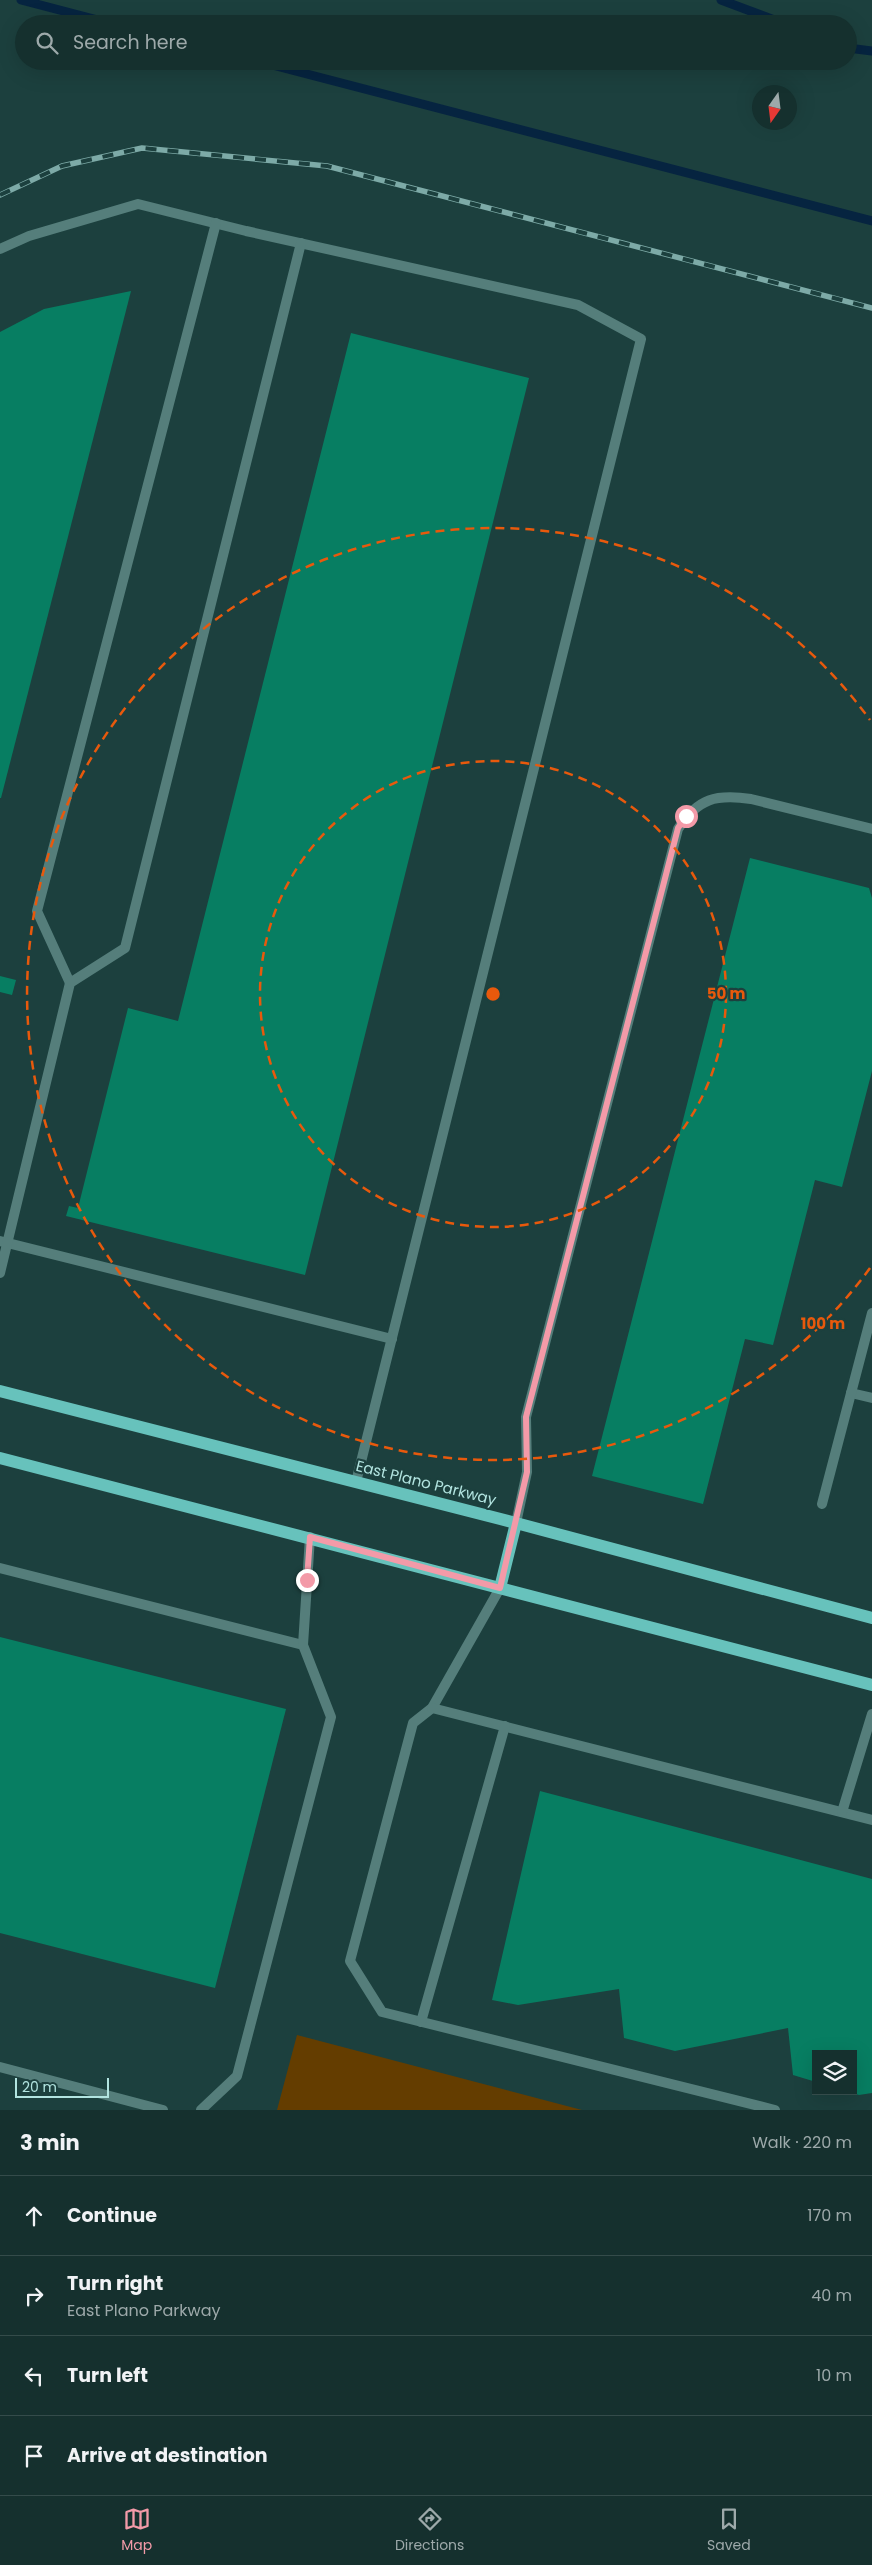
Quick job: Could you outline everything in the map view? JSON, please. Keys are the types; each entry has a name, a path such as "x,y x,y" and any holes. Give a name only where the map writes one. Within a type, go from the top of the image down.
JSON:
{"main road":[{"name":"East Plano Parkway","path":"0,1390 516,1523 872,1618"},
{"path":"0,1458 310,1537 872,1685"},
{"path":"500,1588 516,1523"}],"lane":[{"path":"0,249 28,236 138,204 216,224 578,305 641,338 356,1482"},
{"path":"0,1273 4,1242 70,983 37,911 216,224"},
{"path":"70,983 125,948 301,243"},
{"path":"516,1523 527,1472 526,1417 678,828 686,816 700,803 716,798 734,797 751,799 872,829"},
{"path":"4,1242 392,1339"},
{"path":"822,1504 872,1312"},
{"path":"851,1393 872,1398"},
{"path":"201,2110 237,2076 331,1717 303,1645 310,1537"},
{"path":"0,1568 303,1645"},
{"path":"500,1588 432,1708 413,1723 350,1961 382,2012 775,2110"},
{"path":"432,1708 872,1820"},
{"path":"842,1812 872,1714"},
{"path":"421,2022 505,1726"},
{"path":"0,2067 163,2110"}],"shaded area":[{"path":"297,2035 582,2110 277,2110"}],"building":[{"path":"131,291 0,798 0,332 44,309"},
{"path":"351,333 529,378 305,1275 66,1216 69,1206 78,1208 128,1008 178,1021"},
{"path":"750,858 869,888 872,898 872,1071 842,1187 815,1180 773,1345 745,1339 703,1504 592,1476"},
{"path":"0,976 16,980 12,995 0,992"},
{"path":"0,1637 286,1709 215,1988 0,1933"},
{"path":"540,1791 872,1879 872,2093 857,2094 857,2050 812,2050 812,2081 793,2075 788,2028 675,2051 624,2038 619,1989 518,2005 492,2000"}],"waterway":[{"path":"21,0 78,15"},
{"path":"721,0 761,15"},
{"path":"857,49 872,51"},
{"path":"292,70 872,221"}],"railway":[{"path":"0,195 62,166 142,148 327,166 872,308"}],"route":[{"path":"307,1580 310,1537 500,1588 527,1472 526,1417 678,828 686,816"}]}
